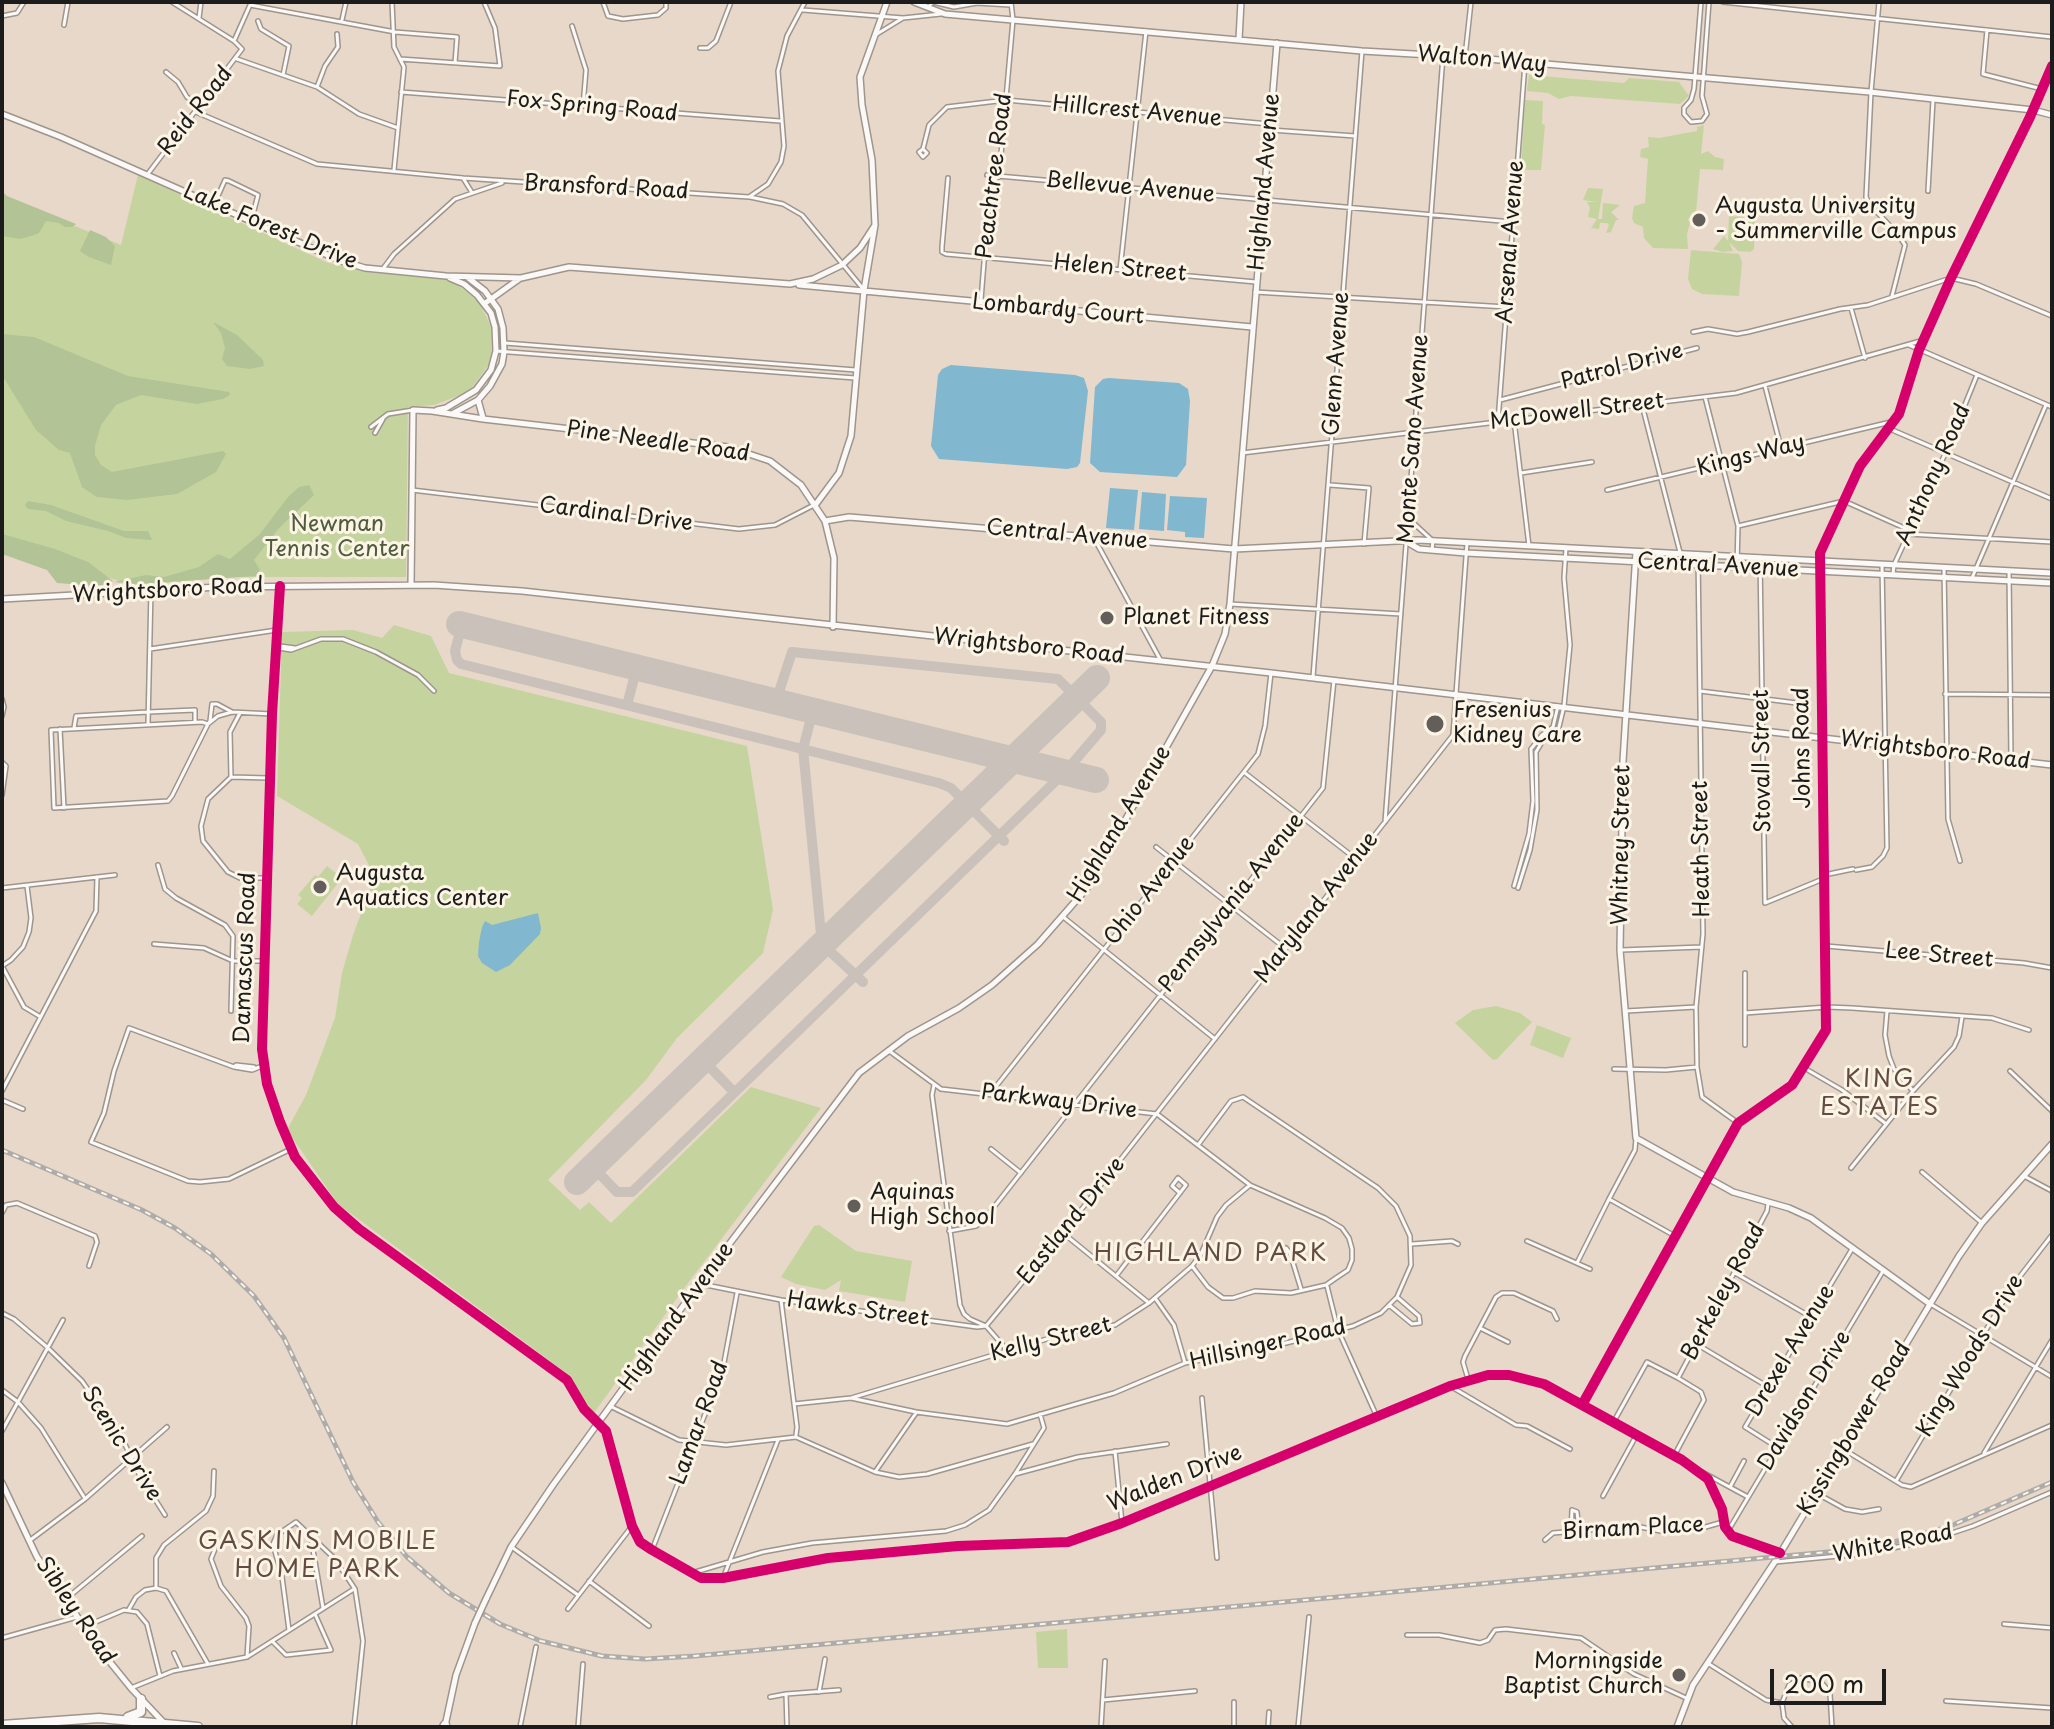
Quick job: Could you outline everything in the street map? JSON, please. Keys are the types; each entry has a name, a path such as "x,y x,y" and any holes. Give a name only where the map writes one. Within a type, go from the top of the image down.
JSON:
{"highway":[{"path":"2,1725 135,1716 141,1712 141,1699"},
{"path":"120,1718 198,1727"}],"street":[{"path":"2,16 17,13 24,2"},
{"path":"64,25 68,2"},
{"path":"172,2 234,41"},
{"path":"198,20 201,2"},
{"path":"346,2 342,20 395,32 457,37 455,63"},
{"path":"392,2 395,54 404,67 394,171"},
{"path":"400,59 500,66 495,28 484,2"},
{"path":"603,2 608,16 623,19 658,15 666,8 666,2"},
{"path":"700,48 708,48 716,41 731,2"},
{"path":"749,197 768,184 781,162 784,146 778,71 787,36 805,2"},
{"path":"815,504 833,483 847,454 864,290 875,225 872,160 860,77 887,2"},
{"name":"Walton Way","path":"914,2 929,5 945,14 1871,92 2033,110 2052,115"},
{"path":"929,5 933,2 954,7 1010,3"},
{"path":"1239,39 1241,2"},
{"path":"1465,57 1471,2"},
{"path":"1701,2 1692,96 1684,108 1684,114 1691,122 1702,121 1707,114 1702,96 1709,2"},
{"path":"1723,2 2052,37"},
{"path":"1879,2 1866,197 1905,245 1892,296"},
{"name":"Peachtree Road","path":"981,303 991,183 999,177 1013,20 1010,3"},
{"name":"Reid Road","path":"147,175 236,59 242,49 234,41 250,5 342,20"},
{"path":"801,9 905,18 945,14"},
{"path":"876,35 905,18"},
{"path":"258,21 261,29 289,46 283,75"},
{"path":"572,26 586,70 583,106"},
{"path":"1987,30 1983,74 2042,89"},
{"path":"1120,270 1146,31"},
{"path":"317,87 325,66 338,47 337,34"},
{"path":"1698,35 1707,36"},
{"name":"Highland Avenue","path":"445,1726 456,1675 475,1623 511,1547 699,1284 859,1073 908,1036 959,1008 992,985 1038,944 1087,888 1212,666 1225,634 1230,604 1277,43"},
{"name":"Glenn Avenue","path":"1313,677 1362,51"},
{"name":"Monte Sano Avenue","path":"1385,822 1443,56"},
{"path":"236,59 317,87 359,114 398,128"},
{"name":"Arsenal Avenue","path":"1498,421 1525,63"},
{"name":"Johns Road","path":"1582,1405 1738,1123 1792,1085 1826,1030 1820,571 1823,544 1860,466 1895,421 1919,350 2052,66"},
{"path":"166,72 200,107"},
{"name":"Fox Spring Road","path":"401,92 782,121"},
{"name":"Hillcrest Avenue","path":"923,149 929,125 947,107 1006,100 1355,136"},
{"path":"1928,191 1933,100"},
{"name":"Bransford Road","path":"196,112 317,164 506,182 749,197 783,204 802,215 864,290"},
{"name":"Lake Forest Drive","path":"2,114 341,261 382,270 521,278 569,267 864,290"},
{"name":"Bellevue Avenue","path":"987,175 1512,222"},
{"path":"463,178 471,191"},
{"name":"Helen Street","path":"948,178 942,252 1256,282"},
{"path":"214,205 225,180 229,181 258,195 251,222"},
{"path":"382,270 438,212 455,199 471,191 506,182"},
{"name":"Lake Forest Drive","path":"790,284 813,279 842,265 860,248 875,225"},
{"path":"432,411 446,408 476,390 491,370 496,351 491,313 464,284 446,276"},
{"path":"451,414 480,398 498,373 504,352 500,316 491,298 467,277"},
{"path":"484,304 521,278"},
{"path":"1951,278 1976,284 2052,316"},
{"name":"Patrol Drive","path":"1693,332 1708,329 1737,334 1748,332 1868,305 1951,278"},
{"name":"Lombardy Court","path":"864,290 1252,327"},
{"path":"1255,292 1507,307"},
{"path":"1851,308 1865,358"},
{"name":"McDowell Street","path":"1241,453 1705,397 1765,386 1924,340"},
{"path":"496,342 856,370"},
{"path":"1909,345 2052,407"},
{"name":"Patrol Drive","path":"1500,400 1697,348"},
{"path":"592,358 593,349"},
{"path":"496,351 856,378"},
{"path":"676,365 677,356"},
{"path":"685,356 685,365"},
{"path":"769,372 770,363"},
{"name":"Anthony Road","path":"1892,576 1894,565 1977,375"},
{"path":"1765,386 1781,448"},
{"path":"476,390 483,419"},
{"path":"1705,397 1738,526 1737,567"},
{"path":"1642,404 1683,564"},
{"path":"1972,579 2046,405"},
{"path":"371,427 385,416 413,410 411,585"},
{"name":"Pine Needle Road","path":"413,410 741,449 770,461 801,485 825,521 834,558 833,627"},
{"path":"375,433 385,416"},
{"path":"1514,420 1529,546"},
{"name":"Kings Way","path":"1607,490 1895,421"},
{"path":"1889,429 2052,499"},
{"path":"1521,473 1592,462"},
{"path":"1329,485 1369,488 1364,544"},
{"name":"Cardinal Drive","path":"412,490 739,529 775,525 815,504"},
{"path":"1738,526 1844,501 1909,532 2052,542"},
{"name":"Central Avenue","path":"825,521 843,517 1234,549 1433,541 2052,573"},
{"path":"1408,518 1433,541 1432,550"},
{"path":"1094,538 1162,661"},
{"name":"Central Avenue","path":"1406,542 1419,549 1466,553 2052,583"},
{"name":"Maryland Avenue","path":"1157,1114 1453,735 1467,543"},
{"path":"1516,887 1530,850 1537,810 1536,752 1542,742 1558,731 1570,645 1564,578 1566,548"},
{"name":"Whitney Street","path":"1636,552 1625,713 1620,950 1636,1138"},
{"name":"Heath Street","path":"1698,555 1702,947 1696,1007 1697,1067 1702,1097 1738,1123"},
{"name":"Stovall Street","path":"1760,557 1765,903 1824,877"},
{"name":"Anthony Road","path":"1824,877 1872,867 1887,848 1882,565"},
{"path":"1944,568 1949,822 1960,861"},
{"path":"2009,571 2011,760"},
{"path":"2052,573 2052,583"},
{"name":"Wrightsboro Road","path":"2,599 280,586 411,585 522,591 1313,677 2052,765"},
{"name":"Damascus Road","path":"280,586 272,714 262,1049 267,1084 291,1149 334,1207 567,1380 584,1409 600,1423"},
{"path":"148,724 151,590"},
{"path":"1230,604 1401,614"},
{"path":"150,649 277,630"},
{"path":"278,648 295,648 321,639 343,639 376,652 418,675 434,691"},
{"name":"Ohio Avenue","path":"990,1094 1258,754 1271,673"},
{"name":"Pennsylvania Avenue","path":"949,1231 976,1226 983,1221 1323,788 1334,680"},
{"path":"1700,691 1797,703"},
{"path":"1945,694 2052,695"},
{"path":"2,699 2,716"},
{"path":"232,712 218,716 208,724 195,722 51,730 54,808 168,801 208,724 212,704 232,712 272,714"},
{"path":"74,728 76,716 148,712 195,710 195,722"},
{"path":"231,777 230,732 240,713"},
{"path":"60,729 64,808"},
{"path":"2,762 5,764 2,795"},
{"path":"1244,772 1356,859"},
{"path":"268,878 240,878 228,872 203,841 201,826 208,799 231,777 272,778"},
{"path":"1156,847 1285,948"},
{"path":"158,865 165,889 225,925 234,942 231,1011"},
{"path":"2,888 115,875"},
{"path":"2,1091 96,911 97,877"},
{"path":"27,886 31,918 29,932 23,947 2,966 24,1007 41,1017"},
{"path":"1062,916 1215,1039"},
{"path":"154,944 204,948 233,961 264,961"},
{"name":"Lee Street","path":"1826,946 2052,968"},
{"path":"1620,950 1702,947"},
{"path":"1745,973 1745,1045"},
{"path":"1626,1011 1696,1007"},
{"path":"1745,1013 1827,1007 1992,1018 2029,1030"},
{"path":"1887,1011 1885,1035 1889,1056 1894,1069 1913,1091"},
{"path":"1851,1168 1885,1123 1954,1047 1962,1017"},
{"path":"265,1065 234,1067 129,1028 104,1113 91,1142 188,1181 200,1182 229,1179 291,1149"},
{"name":"Parkway Drive","path":"888,1050 941,1089 1157,1114 1250,1185 1342,1228 1349,1238 1352,1260 1348,1270 1326,1285"},
{"path":"1614,1069 1697,1067"},
{"path":"1805,1068 1842,1090 1885,1123"},
{"path":"2010,1071 2052,1111"},
{"path":"934,1085 932,1095 960,1305 964,1314 986,1326 1007,1350"},
{"path":"1198,1145 1231,1101 1238,1097 1247,1098 1390,1197 1408,1228 1412,1244 1452,1241 1458,1244"},
{"path":"2,1100 23,1109"},
{"name":"Eastland Drive","path":"986,1326 1157,1114"},
{"path":"1577,1263 1635,1150 1636,1138 1733,1192 1811,1218 1930,1304 2052,1377"},
{"name":"Kissingbower Road","path":"1677,1727 1686,1698 1780,1553 1959,1256 1982,1223 2052,1144"},
{"path":"991,1149 1021,1173"},
{"path":"1922,1172 1982,1223"},
{"path":"2024,1176 2052,1191"},
{"name":"Kelly Street","path":"794,1404 851,1398 1070,1332 1115,1325 1149,1303 1192,1266 1201,1254 1217,1217 1250,1185"},
{"path":"1116,1276 1180,1193"},
{"path":"1609,1199 1675,1236"},
{"name":"Berkeley Road","path":"1674,1456 1704,1400 1701,1392 1678,1378 1769,1202"},
{"path":"2,1213 6,1205 17,1203 95,1236 97,1242 89,1266"},
{"path":"1063,1233 1149,1303"},
{"name":"King Woods Drive","path":"1896,1481 2011,1288 2052,1235"},
{"path":"1527,1241 1590,1269"},
{"name":"Hillsinger Road","path":"851,1398 916,1412 1000,1424 1040,1414 1114,1393 1185,1363 1371,1320 1397,1297 1411,1265 1412,1244"},
{"path":"1286,1248 1301,1289"},
{"name":"Drexel Avenue","path":"1772,1444 1745,1427 1852,1249"},
{"path":"1192,1266 1208,1287 1223,1298 1255,1291 1278,1294 1326,1285 1338,1330 1377,1417"},
{"name":"Davidson Drive","path":"1728,1531 1883,1271"},
{"path":"1735,1272 1811,1317"},
{"name":"Hawks Street","path":"699,1284 781,1300 959,1325 986,1326"},
{"path":"1468,1379 1463,1362 1496,1297 1508,1292 1553,1311 1557,1319"},
{"name":"Lamar Road","path":"652,1550 723,1368 737,1293"},
{"path":"1389,1305 1412,1324 1420,1323 1419,1316 1397,1297"},
{"path":"1155,1298 1174,1325 1185,1363"},
{"path":"781,1300 796,1437"},
{"name":"Scenic Drive","path":"2,1313 14,1319 47,1347 82,1381 108,1414 165,1515"},
{"path":"959,1325 964,1314"},
{"path":"2,1431 63,1320"},
{"path":"1480,1328 1508,1342"},
{"path":"1982,1456 2052,1340"},
{"path":"1696,1344 1770,1388"},
{"path":"1613,1423 1647,1362 1678,1378"},
{"name":"Walden Drive","path":"600,1423 606,1431 632,1526 640,1542 701,1578 723,1578 828,1558 958,1546 1068,1542 1122,1523 1450,1386 1488,1375 1544,1384 1748,1497"},
{"path":"1450,1386 1516,1425 1527,1426 1570,1449"},
{"path":"2,1390 18,1402 41,1428 85,1499"},
{"path":"1202,1398 1217,1558"},
{"path":"612,1407 660,1433 694,1443 726,1445 796,1437 875,1472 913,1477 1033,1444"},
{"path":"875,1472 916,1412"},
{"path":"691,1573 729,1560 812,1543 946,1531 965,1525 989,1510 1015,1474 1044,1428 1040,1414"},
{"path":"1843,1449 1911,1487 2052,1425"},
{"path":"29,1541 85,1499 167,1427"},
{"path":"1603,1496 1636,1436"},
{"path":"723,1578 778,1440"},
{"path":"1015,1474 1078,1457 1167,1444"},
{"path":"1115,1451 1122,1523"},
{"path":"1730,1487 1744,1461"},
{"name":"Walden Drive","path":"1695,1468 1708,1479 1728,1531"},
{"path":"156,1588 156,1558 164,1545 206,1511 213,1496 214,1471"},
{"name":"Sibley Road","path":"2,1483 29,1541 77,1617 131,1688 165,1725"},
{"name":"White Road","path":"1774,1562 1870,1553 1924,1542 1973,1526 2052,1492"},
{"path":"1816,1493 1845,1509 1862,1512 1879,1509"},
{"path":"1571,1531 1572,1510 1577,1512 1579,1530"},
{"path":"289,1630 282,1577 273,1544 277,1535 296,1522 335,1559 355,1589 363,1641 354,1727"},
{"name":"Birnam Place","path":"1545,1540 1553,1533 1579,1530 1635,1526 1666,1532 1723,1522"},
{"path":"568,1609 632,1526"},
{"path":"1728,1531 1738,1540 1780,1553"},
{"path":"310,1534 323,1608"},
{"path":"66,1599 142,1536"},
{"path":"511,1547 578,1595"},
{"path":"215,1549 211,1559 221,1586 249,1626 247,1657"},
{"path":"589,1581 649,1626"},
{"path":"84,1627 129,1609 145,1590 156,1588 166,1591 208,1664"},
{"path":"131,1688 182,1668 247,1657 355,1589"},
{"path":"129,1609 137,1612 147,1624 160,1676"},
{"path":"273,1642 286,1655 331,1650 315,1614"},
{"path":"2,1638 77,1617"},
{"path":"1298,1727 1309,1617"},
{"path":"2004,1624 2052,1628"},
{"path":"1407,1635 1439,1635 1480,1643 1488,1640 1495,1630 1506,1629 1581,1638 1634,1674 1686,1698"},
{"path":"520,1727 536,1647"},
{"path":"174,1653 182,1668"},
{"path":"819,1692 825,1659"},
{"path":"1101,1727 1105,1661"},
{"path":"1707,1663 1766,1700 1782,1703"},
{"path":"578,1727 583,1664"},
{"path":"1792,1727 1782,1714 1785,1689 1794,1680 1809,1679 1821,1682 1830,1694 1832,1727"},
{"path":"770,1697 839,1690"},
{"path":"1103,1700 1195,1691"},
{"path":"786,1694 787,1727"},
{"path":"1946,1701 2052,1708"},
{"path":"1234,1702 1234,1727"},
{"path":"1268,1727 1269,1712"}],"green space":[{"path":"1529,75 1624,83 1629,78 1679,82 1689,96 1680,104 1571,96 1559,99 1548,93 1527,91"},
{"path":"1525,100 1543,101 1542,124 1545,125 1541,170 1521,170"},
{"path":"1704,125 1701,154 1708,151 1724,159 1723,170 1700,169 1696,212 1688,219 1688,249 1653,248 1644,238 1643,227 1634,223 1632,218 1634,206 1645,203 1648,159 1640,157 1641,149 1649,147 1648,137 1697,131 1697,127"},
{"name":"Newman Tennis Center","path":"138,175 326,262 366,272 449,280 477,298 491,326 492,360 469,392 434,405 408,407 406,577 231,577 135,586 2,544 2,196 121,245"},
{"path":"1588,188 1603,189 1598,219 1602,219 1603,203 1620,205 1611,212 1619,220 1616,220 1611,232 1606,233 1607,223 1600,223 1599,229 1591,228 1597,219 1588,217 1590,208 1587,202 1597,202 1583,200"},
{"path":"2,191 7,196 76,224 65,227 46,221 39,233 31,236 20,239 2,236"},
{"path":"1729,216 1743,217 1747,221 1752,218 1755,222 1754,249 1750,252 1738,251 1729,242 1733,251 1713,249 1724,236 1728,241"},
{"path":"90,230 106,237 115,246 111,265 80,251"},
{"path":"1691,250 1739,254 1742,262 1739,296 1702,294 1692,289 1688,279"},
{"path":"213,322 237,335 263,360 264,366 250,369 227,366 222,359 225,348 221,333"},
{"path":"2,334 34,337 128,376 229,392 230,395 223,399 197,404 141,395 116,405 101,425 95,446 95,455 101,465 112,472 223,451 226,454 216,472 177,494 127,500 97,497 82,487 70,453 59,450 36,430 2,375"},
{"path":"309,485 314,495 278,529 254,560 260,570 256,576 138,584 114,582 146,575 164,577 199,567 218,554 230,559 260,534 288,497 299,487"},
{"path":"28,501 51,505 124,531 148,531 152,540 126,538 66,521 46,511 28,509 25,505"},
{"path":"2,534 88,562 113,581 95,586 57,583 47,570 2,554"},
{"path":"394,625 431,636 449,673 747,746 773,910 763,953 677,1038 646,1080 548,1180 580,1210 589,1202 611,1223 751,1087 821,1108 594,1413 583,1402 565,1372 338,1204 287,1130 306,1095 335,1018 342,973 375,877 358,844 277,796 282,632 353,630 382,638"},
{"name":"Augusta Aquatics Center","path":"327,866 342,878 312,916 297,904 302,898 298,895"},
{"path":"1496,1006 1520,1013 1532,1022 1493,1060 1455,1023 1473,1010"},
{"path":"1537,1025 1571,1038 1563,1058 1530,1045"},
{"path":"819,1225 856,1251 912,1261 905,1302 839,1291 841,1280 825,1290 796,1284 781,1277 814,1226"},
{"path":"1067,1629 1068,1668 1038,1668 1036,1632"}],"water":[{"path":"951,365 1084,378 1088,391 1077,467 1067,469 939,459 931,446 938,375"},
{"path":"1103,379 1179,383 1188,389 1186,465 1177,477 1100,472 1090,463 1095,387"},
{"path":"1110,488 1138,490 1134,530 1106,528"},
{"path":"1142,492 1166,494 1164,531 1139,529"},
{"path":"1170,496 1207,498 1204,538 1185,537 1185,532 1167,530"},
{"path":"538,913 540,934 510,965 496,972 482,963 478,956 479,942 485,921 492,925"}],"taxiway":[{"path":"462,624 455,651 461,664 939,783 951,788 1004,841"},
{"path":"593,1167 617,1192 632,1192 1065,772 1101,730 1101,722 1058,679 792,652 776,701"},
{"path":"627,705 637,667"},
{"path":"813,710 803,749 822,944 863,982"},
{"path":"703,1060 733,1091"}],"runway":[{"path":"459,624 1096,780"},
{"path":"577,1182 1097,678"}],"railway":[{"path":"2,1150 142,1210 175,1228 211,1254 254,1296 284,1338 353,1482 378,1522 407,1557 449,1593 500,1624 541,1641 602,1656 645,1659 695,1656 1839,1551 1894,1542 1948,1527 2052,1482"}],"cycle path":[{"path":"1582,1405 1738,1123 1792,1085 1826,1030 1820,553 1860,466 1899,414 1919,350 2052,66"},
{"path":"280,586 272,714 262,1049 267,1084 280,1122 295,1157 334,1207 359,1229 567,1380 584,1409 606,1431 632,1526 640,1542 652,1550 701,1578 723,1578 828,1558 958,1546 1068,1542 1122,1523 1450,1386 1488,1375 1509,1375 1544,1384 1682,1460 1708,1479 1722,1509 1725,1527 1732,1536 1780,1553"}],"place":[{"name":"Augusta University - Summerville Campus","path":"1699,220"},
{"name":"Planet Fitness","path":"1107,618"},
{"name":"Fresenius Kidney Care","path":"1435,724"},
{"name":"Augusta Aquatics Center","path":"320,887"},
{"name":"Aquinas High School","path":"854,1206"},
{"name":"Morningside Baptist Church","path":"1679,1675"}],"district":[{"name":"KING ESTATES","path":"1880,1094"},
{"name":"HIGHLAND PARK","path":"1211,1254"},
{"name":"GASKINS MOBILE HOME PARK","path":"318,1556"}]}
